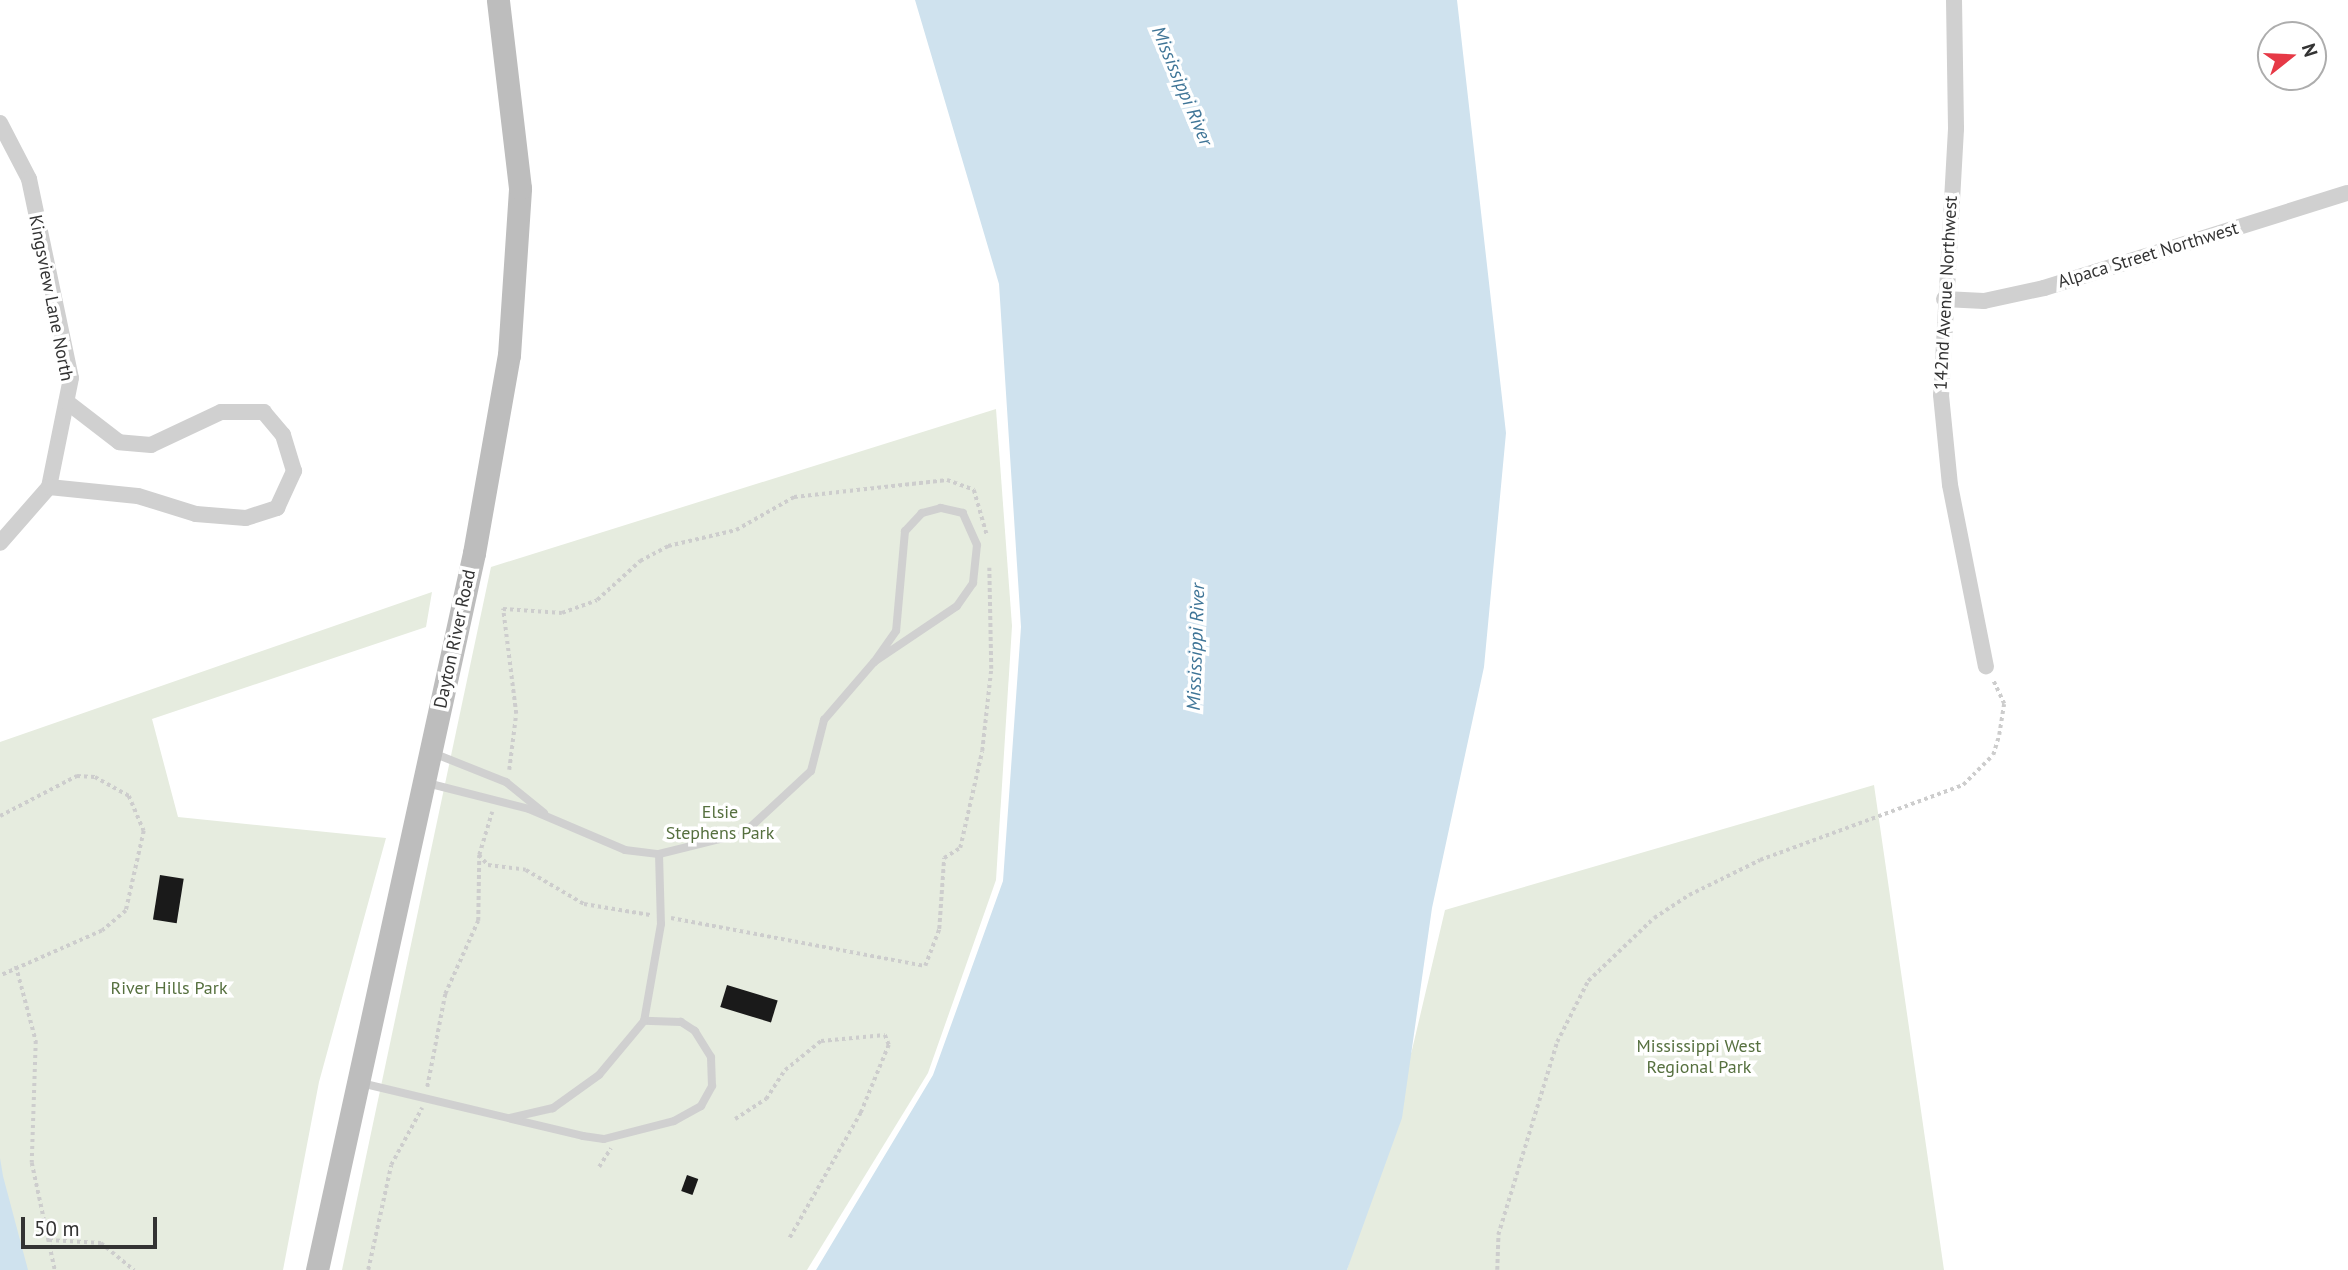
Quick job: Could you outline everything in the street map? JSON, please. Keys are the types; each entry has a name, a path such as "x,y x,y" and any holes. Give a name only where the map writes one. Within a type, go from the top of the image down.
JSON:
{"main road":[{"name":"Dayton River Road","path":"317,1270 431,752 496,437 517,273 515,106 498,0"}],"street":[{"name":"142nd Avenue Northwest","path":"1954,0 1956,129 1944,299 1944,443 1986,666"},
{"name":"Kingsview Lane North","path":"0,123 29,179 71,378 49,487 0,543"},
{"name":"Alpaca Street Northwest","path":"1944,299 1984,300 2044,288 2348,193"},
{"path":"49,487 138,496 196,514 246,518 277,508 294,471 283,435 264,412 221,412 151,445 119,442 67,402"}],"lane":[{"path":"424,783 499,799 625,850 659,854 744,833 780,804 811,771 824,720 874,662 896,631 905,531 922,513 941,508 963,513 977,545 972,583 957,606 874,662"},
{"path":"431,752 506,782 557,824"},
{"path":"510,1118 553,1108 599,1075 644,1021 661,917 659,854"},
{"path":"358,1083 604,1139 674,1121 701,1105 713,1073 705,1042 681,1022 644,1021"}],"path":[{"path":"506,782 516,734 503,609 562,613 597,600 640,561 668,546 736,530 794,497 869,494 927,481 962,484 982,506 988,548"},
{"path":"479,855 488,865 526,870 584,904 925,966 939,929 944,858 960,848 982,751 991,669 988,561"},
{"path":"1497,1270 1498,1235 1558,1042 1588,981 1654,918 1689,895 1760,860 1963,785 1993,755 2004,711 1986,666"},
{"path":"0,816 77,776 95,777 129,796 144,831 126,911 102,930 16,965 0,976"},
{"path":"368,1270 391,1165 425,1098 445,994 478,921 479,855 499,799"},
{"path":"16,965 36,1041 31,1146 55,1270"},
{"path":"735,1119 766,1099 786,1070 821,1041 886,1035 889,1045 860,1113 789,1240"},
{"path":"49,1240 101,1243 134,1270"}],"green space":[{"name":"Elsie Stephens Park","path":"996,409 1012,626 996,880 928,1073 807,1270 342,1270 491,567"},
{"name":"River Hills Park","path":"432,592 426,627 152,719 178,817 386,838 319,1082 283,1270 0,1270 0,742"},
{"name":"Mississippi West Regional Park","path":"1874,785 1944,1270 1347,1270 1412,1050 1445,910"}],"water":[{"name":"Mississippi River","path":"915,0 1457,0 1506,433 1484,667 1432,908 1402,1118 1347,1270 816,1270 933,1075 1003,881 1021,627 999,284"},
{"path":"0,1158 3,1176 28,1270 0,1270"}],"building":[{"path":"160,875 184,879 177,923 153,919"},
{"path":"727,985 778,1000 771,1022 720,1007"},
{"path":"687,1175 698,1179 692,1195 681,1191"}]}
